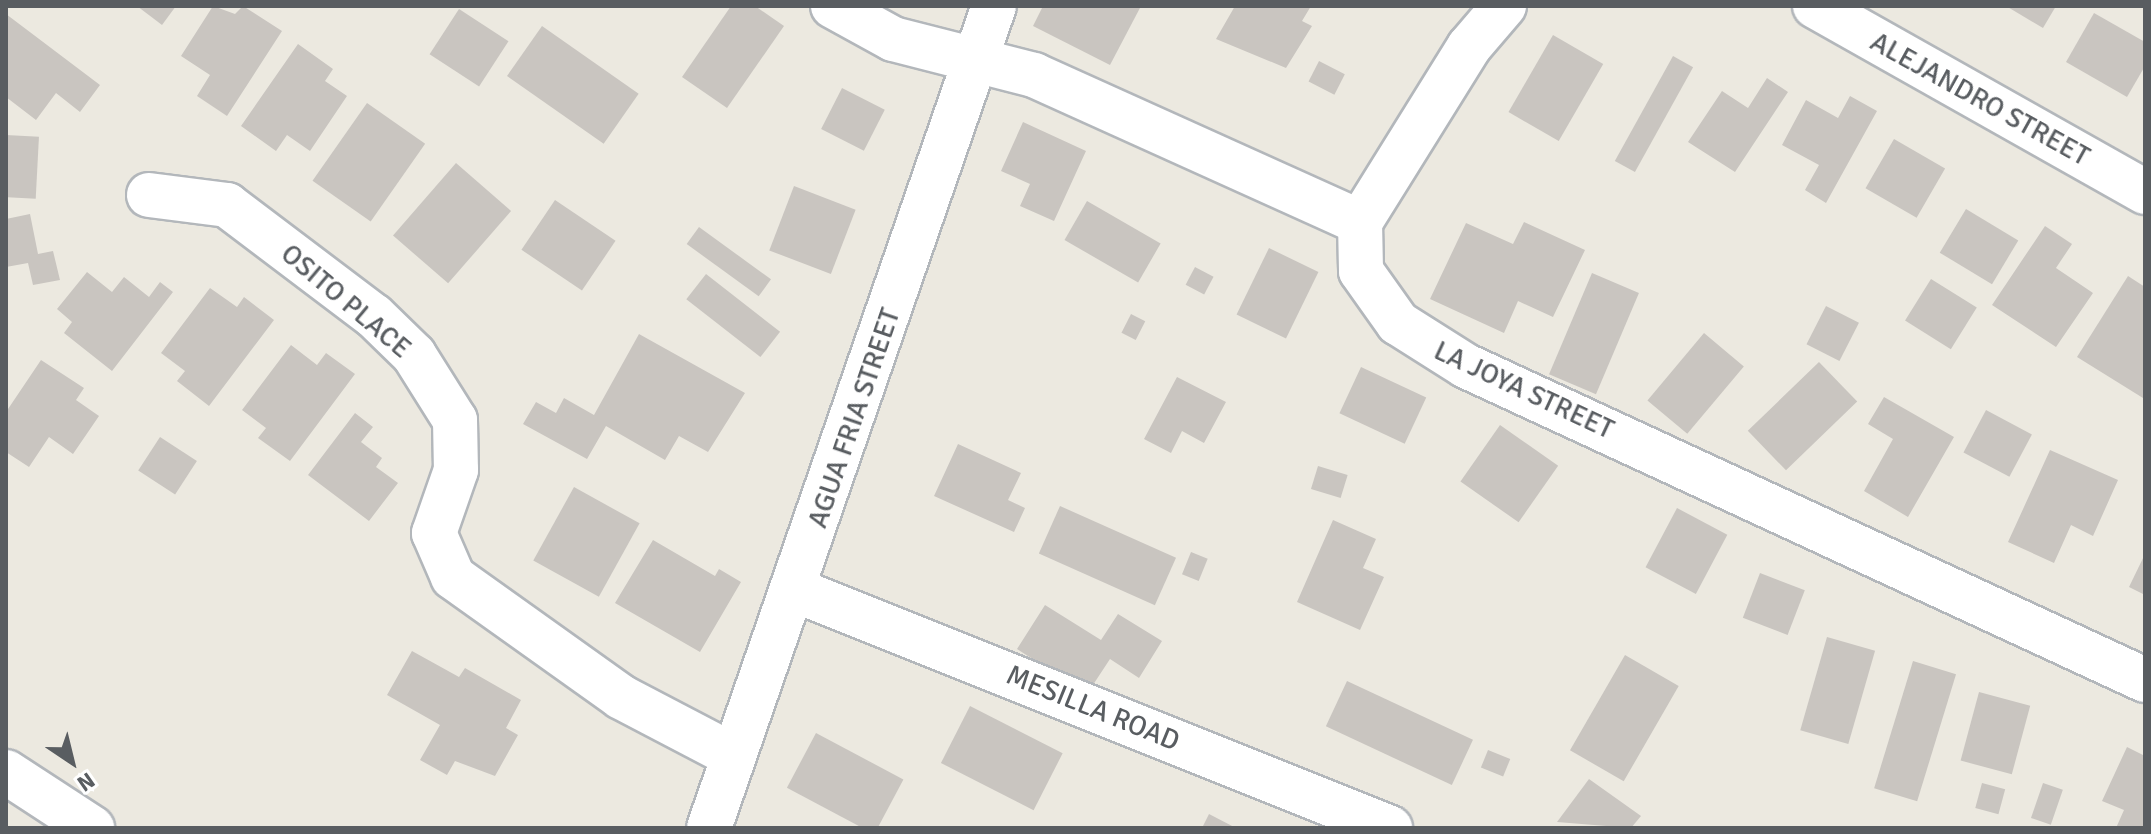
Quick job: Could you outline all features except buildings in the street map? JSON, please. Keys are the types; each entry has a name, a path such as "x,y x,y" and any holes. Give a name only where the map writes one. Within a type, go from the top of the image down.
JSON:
{"street":[{"path":"833,6 893,39 977,58 1048,80 1360,222 1469,47 1504,6"},
{"name":"AGUA FRIA STREET","path":"709,828 795,590 994,6"},
{"name":"ALEJANDRO STREET","path":"1815,6 2145,192"},
{"name":"OSITO PLACE","path":"149,195 227,205 374,316 414,355 455,420 456,470 434,533 453,577 621,697 734,756"},
{"name":"LA JOYA STREET","path":"1360,222 1356,252 1371,289 1429,346 2145,680"},
{"name":"MESILLA ROAD","path":"795,590 1390,828"},
{"path":"6,772 92,828"}]}
